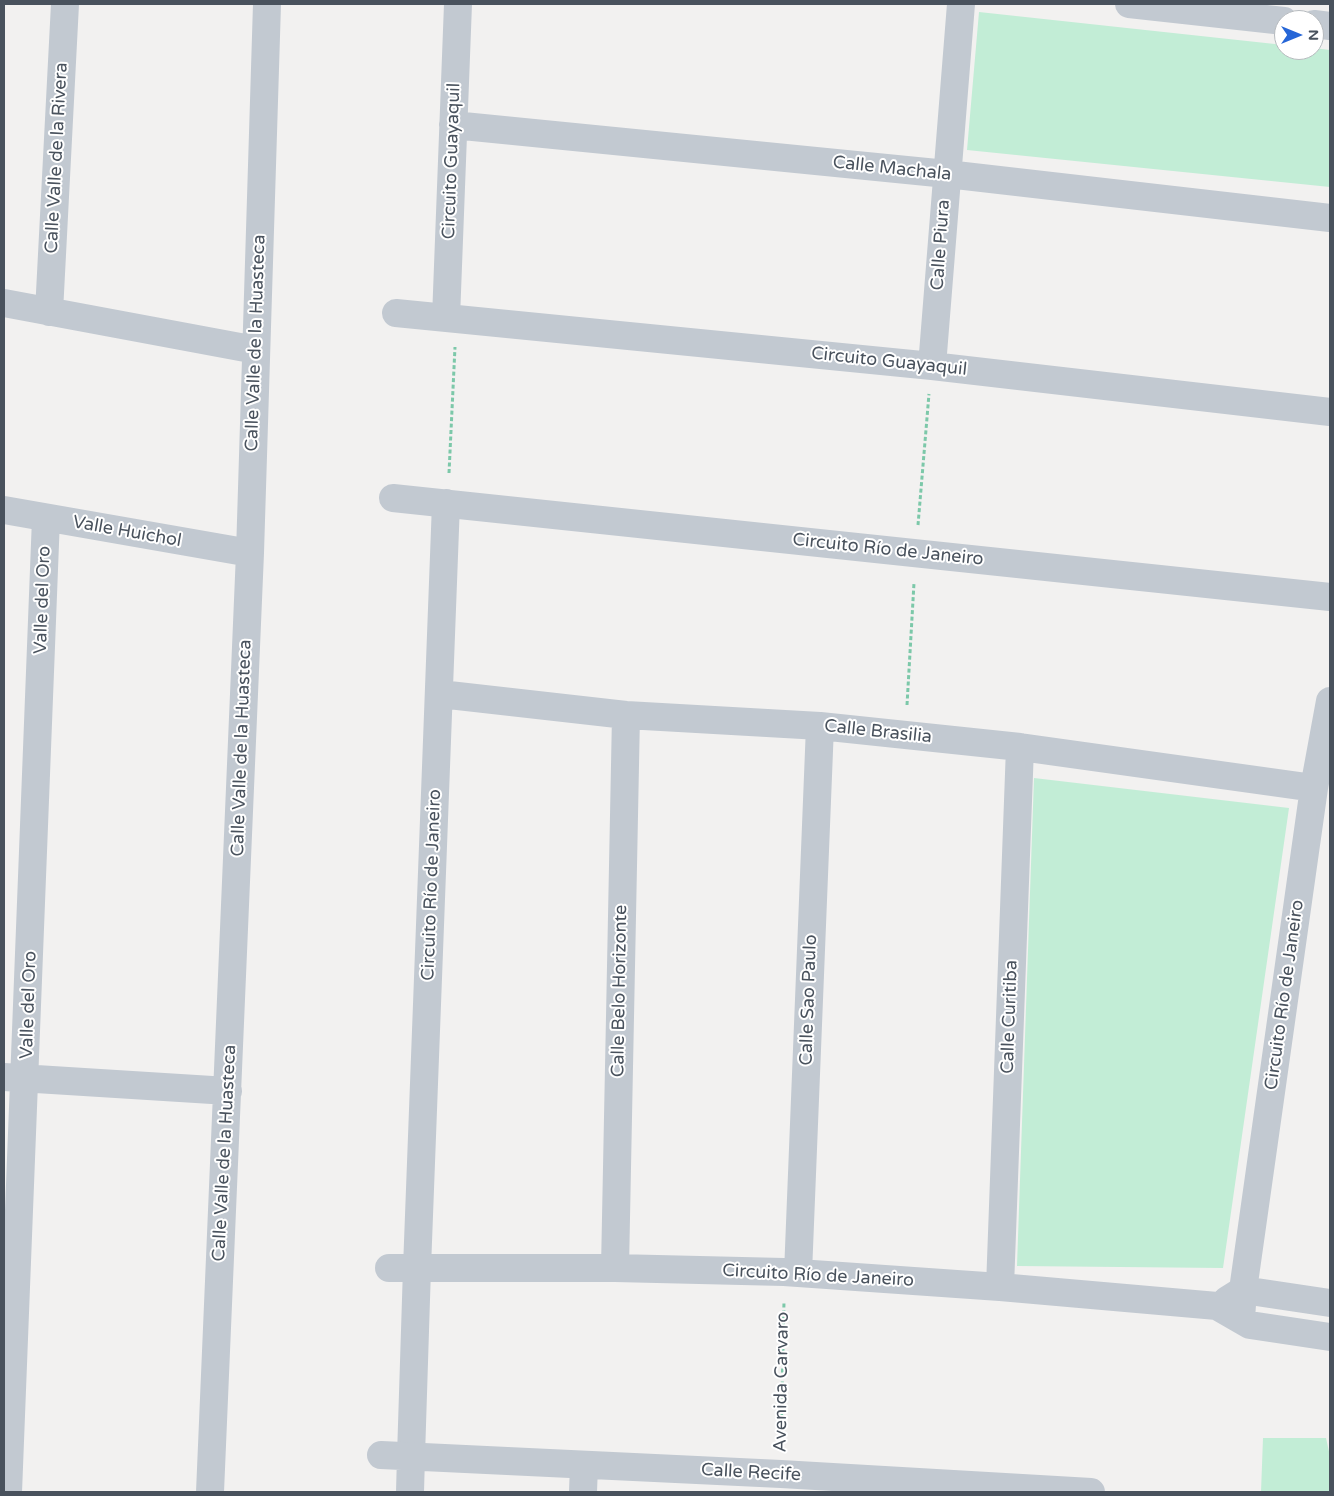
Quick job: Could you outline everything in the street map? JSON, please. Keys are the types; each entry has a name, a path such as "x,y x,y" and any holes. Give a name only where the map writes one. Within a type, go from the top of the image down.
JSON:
{"street":[{"name":"Calle Valle de la Rivera","path":"49,312 65,4"},
{"name":"Calle Valle de la Huasteca","path":"210,1492 250,553 267,4"},
{"name":"Circuito Guayaquil","path":"452,319 453,124 458,4"},
{"name":"Calle Piura","path":"932,366 961,4"},
{"path":"1129,4 1274,19"},
{"name":"Calle Machala","path":"453,124 947,174 1330,218"},
{"path":"4,303 256,350"},
{"name":"Circuito Guayaquil","path":"396,313 932,366 1330,412"},
{"name":"Circuito Río de Janeiro","path":"394,498 1330,597"},
{"name":"Circuito Río de Janeiro","path":"417,1268 447,503"},
{"name":"Valle Huichol","path":"4,510 250,553"},
{"name":"Valle del Oro","path":"8,1492 15,1078 46,518"},
{"name":"Calle Brasilia","path":"440,694 626,715 820,726 1020,747 1314,788"},
{"name":"Circuito Río de Janeiro","path":"389,1268 615,1268 791,1273 1000,1287 1218,1306 1241,1319 1243,1290 1314,788 1330,701"},
{"name":"Calle Belo Horizonte","path":"615,1268 626,715"},
{"name":"Calle Sao Paulo","path":"791,1273 820,726"},
{"name":"Calle Curitiba","path":"1000,1287 1020,747"},
{"path":"15,1078 228,1091"},
{"path":"410,1492 417,1268"},
{"path":"1218,1306 1243,1290 1330,1303"},
{"path":"1241,1319 1250,1325 1330,1336"},
{"name":"Calle Recife","path":"381,1455 584,1466 780,1483 1091,1492"},
{"path":"583,1492 584,1466"}],"path":[{"path":"447,503 452,319"},
{"name":"Avenida Carvaro","path":"780,1483 791,1273"}],"green space":[{"path":"979,12 1274,44 1274,60 1324,60 1324,49 1330,50 1330,187 967,150"},
{"path":"1034,778 1289,808 1223,1268 1017,1266"},
{"path":"1263,1438 1326,1438 1330,1456 1330,1492 1261,1492"}]}
